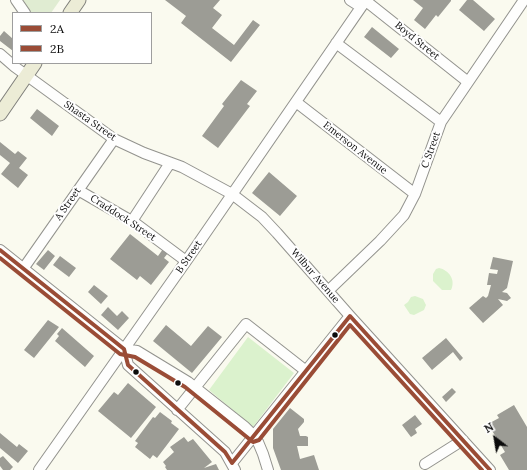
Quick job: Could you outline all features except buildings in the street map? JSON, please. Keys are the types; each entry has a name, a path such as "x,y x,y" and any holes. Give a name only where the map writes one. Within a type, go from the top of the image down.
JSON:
{"main road":[{"path":"71,12 79,0"},
{"path":"0,114 34,64"}],"street":[{"path":"16,0 24,12"},
{"name":"Boyd Street","path":"350,0 364,3 468,82"},
{"name":"C Street","path":"328,290 380,241 404,215 415,194 441,122 524,0"},
{"name":"B Street","path":"39,470 186,261 364,3"},
{"path":"336,43 441,122"},
{"name":"Shasta Street","path":"0,54 12,64"},
{"name":"Shasta Street","path":"12,64 114,139 182,168 232,194"},
{"name":"Emerson Avenue","path":"296,102 415,194"},
{"name":"A Street","path":"23,269 114,139"},
{"path":"132,221 170,163"},
{"name":"Craddock Street","path":"78,190 132,221 186,261"},
{"name":"Wilbur Avenue","path":"232,194 262,217 272,227 350,316 490,470"},
{"path":"0,250 124,350 137,351 188,382 245,427 254,436 263,454 268,470"},
{"path":"124,350 128,365 225,452 234,466 254,436 350,316"},
{"path":"177,410 246,324 306,371"},
{"path":"426,464 463,440"}],"green space":[{"path":"20,0 60,0 52,12 28,12"},
{"path":"439,268 449,273 451,276 453,283 451,290 442,290 433,281 433,274 436,269"},
{"path":"415,296 423,299 426,305 424,310 414,315 410,314 404,305 411,297"},
{"path":"248,337 294,373 253,427 209,390"}],"transit line":[{"name":"2A","path":"0,250 124,349 128,365 225,452 232,463 350,316 490,470"},
{"name":"2B","path":"0,258 120,354 135,357 185,387 253,442 259,440 350,325 482,470"}]}
